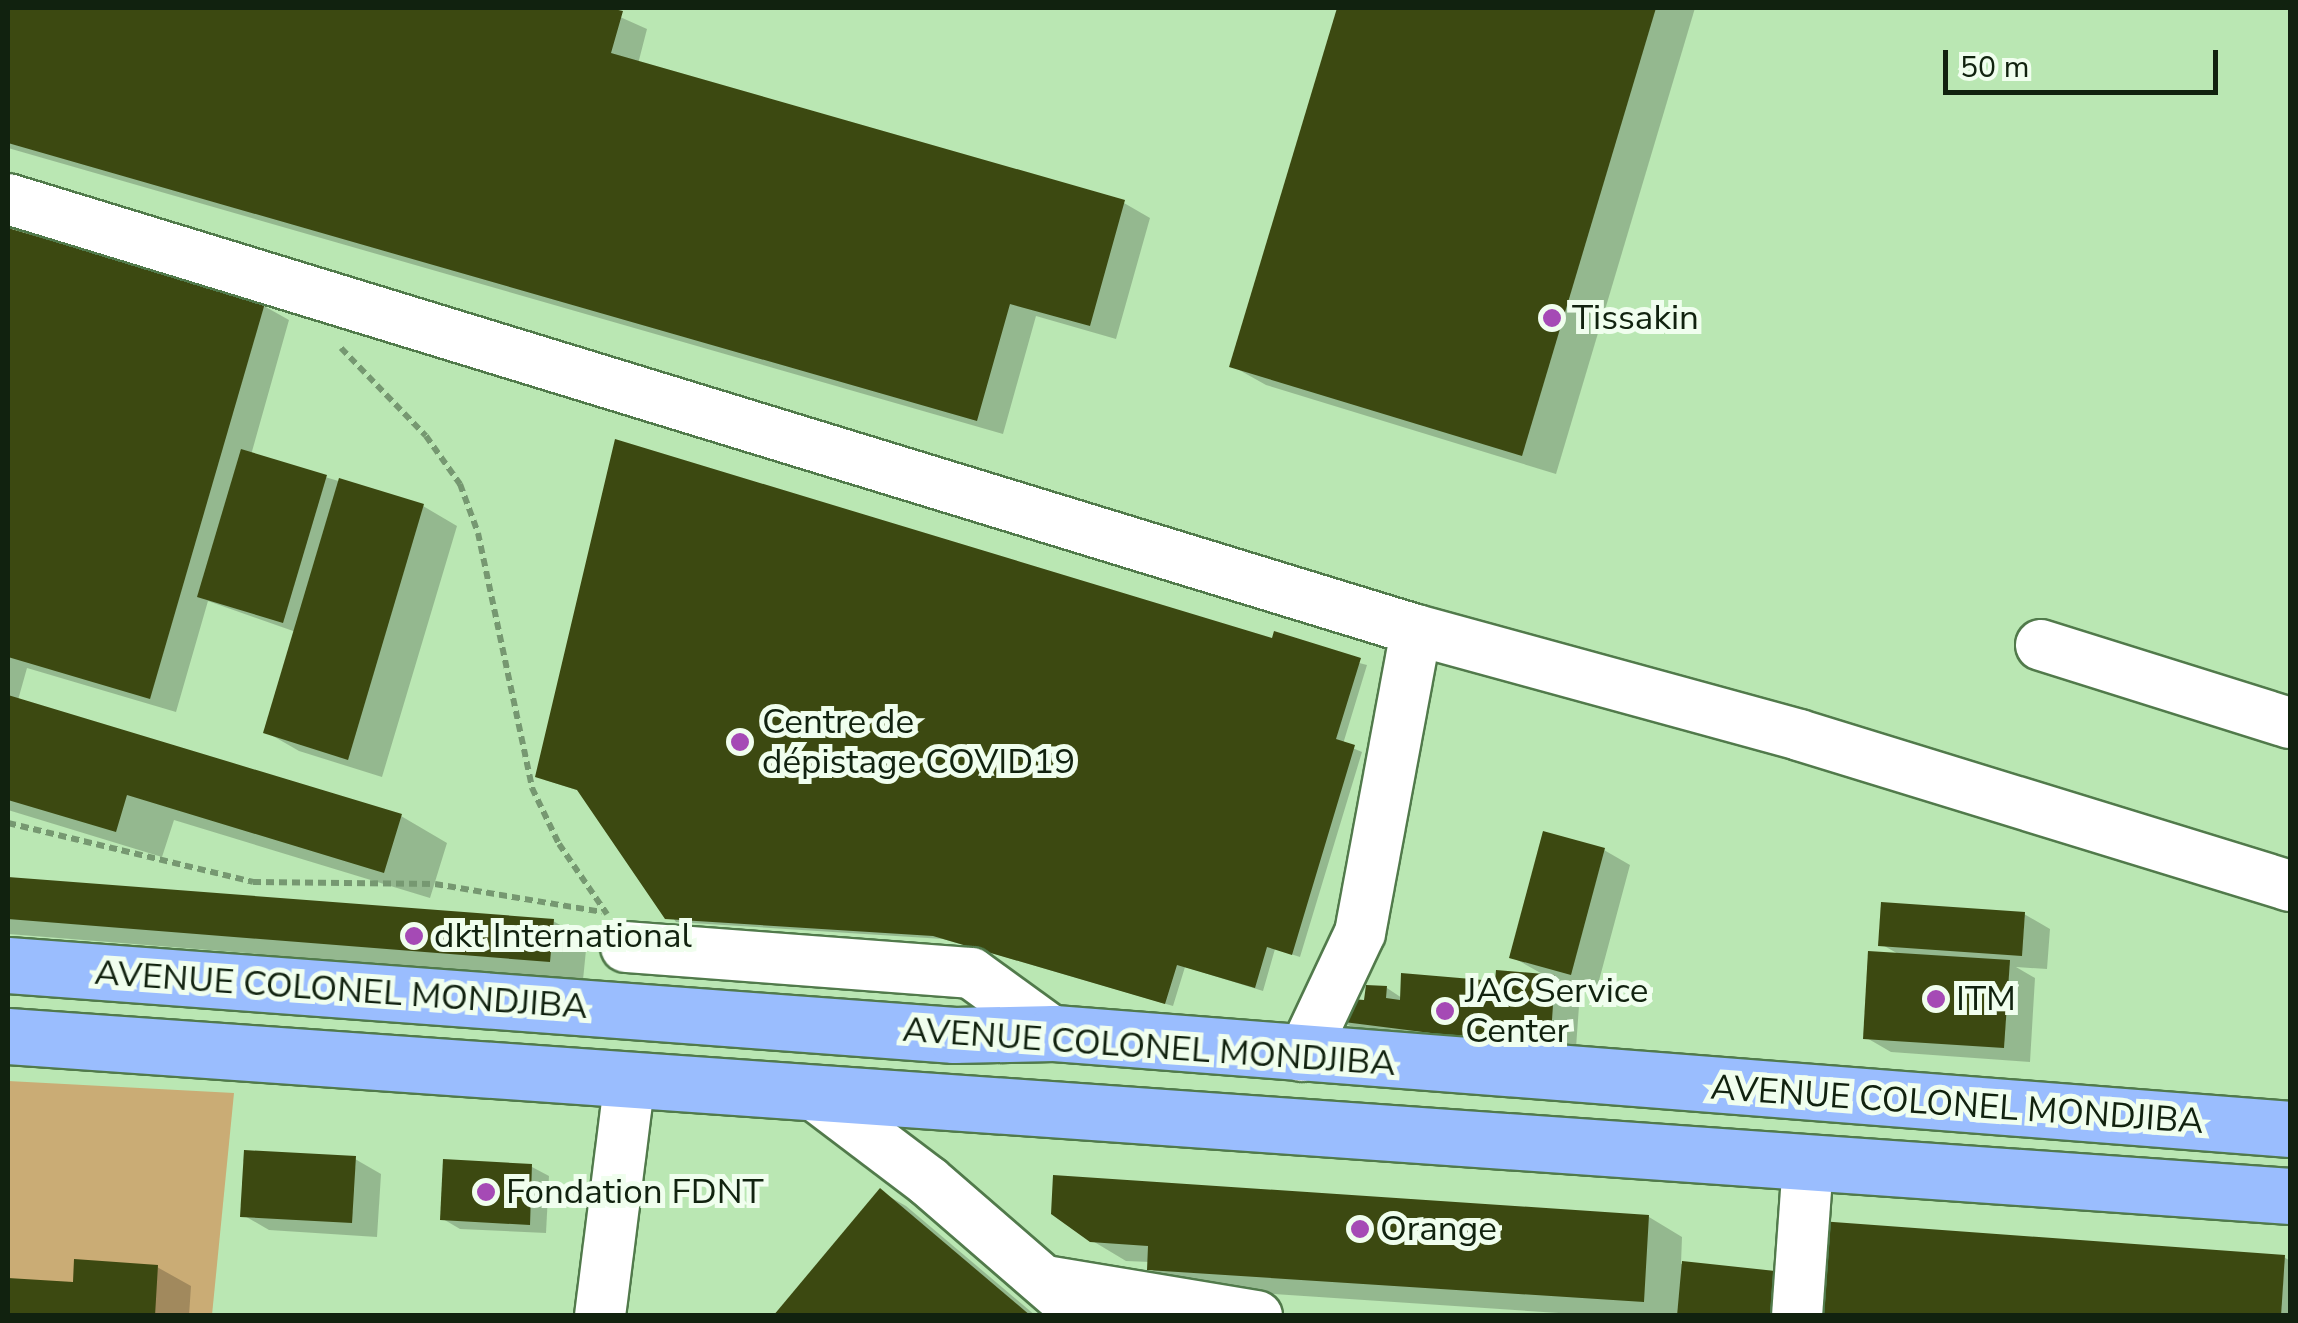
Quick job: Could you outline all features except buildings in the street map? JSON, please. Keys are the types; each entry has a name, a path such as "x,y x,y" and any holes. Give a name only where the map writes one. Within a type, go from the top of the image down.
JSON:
{"main road":[{"name":"AVENUE COLONEL MONDJIBA","path":"8,965 954,1036 1054,1034 2290,1129"},
{"path":"8,973 354,991"},
{"path":"813,1094 819,1025"},
{"name":"AVENUE COLONEL MONDJIBA","path":"8,1033 813,1094 2290,1196"}],"street":[{"path":"8,199 1416,630 1799,734 2290,886"},
{"path":"1302,1056 1360,933 1416,630"},
{"path":"2041,645 2290,723"},
{"path":"612,922 971,974 1054,1034"},
{"path":"600,1316 630,1080"},
{"path":"813,1094 1084,1316"},
{"path":"1796,1316 1808,1163"},
{"path":"1044,1281 1258,1316"}],"path":[{"path":"330,339 426,436 460,484 478,533 532,788 560,844 612,922"},
{"path":"8,823 253,882 435,884 612,922"}],"shaded area":[{"path":"8,1081 234,1093 212,1315 8,1315"}],"place":[{"name":"Tissakin","path":"1552,318"},
{"name":"Centre de dépistage COVID19","path":"740,742"},
{"name":"dkt International","path":"414,936"},
{"name":"ITM","path":"1936,999"},
{"name":"JAC Service Center","path":"1445,1011"},
{"name":"Fondation FDNT","path":"486,1192"},
{"name":"Orange","path":"1360,1229"}]}
